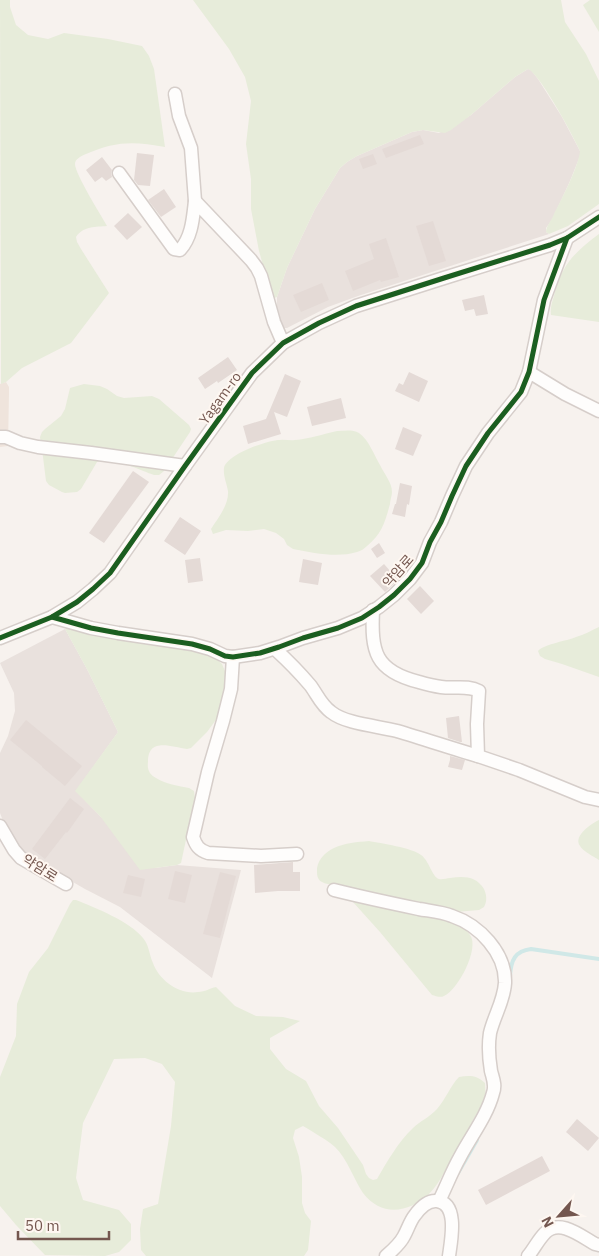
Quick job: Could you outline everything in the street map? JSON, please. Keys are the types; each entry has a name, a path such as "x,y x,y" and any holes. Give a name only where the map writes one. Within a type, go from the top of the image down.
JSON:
{"street":[{"path":"119,173 174,249 180,250 186,244 191,228 195,201 191,148 179,116 175,94"},
{"path":"195,201 257,268 274,322 283,343"},
{"name":"Yagam-ro","path":"0,638 52,617 77,602 110,573 184,466 252,373 283,343 319,323 356,306 568,238 599,217"},
{"name":"약암로","path":"233,658 275,649 362,618 394,595 422,564 430,542 466,466 488,433 520,392 529,372 544,300 568,238"},
{"path":"529,372 565,394 599,411"},
{"path":"0,438 6,437 20,443 38,447 184,466"},
{"path":"373,610 372,630 375,647 382,664 392,672 403,678 440,687 473,688 479,691 478,756"},
{"path":"52,617 91,628 192,644 233,658 231,689 224,721 208,772 194,837 195,844 200,850 208,852 262,856 297,854"},
{"path":"275,649 299,672 322,704 341,718 395,731 478,756 519,770 585,797 599,800"},
{"name":"약암로","path":"0,826 21,858 66,884"},
{"path":"334,890 452,916 472,926 485,937 495,948 501,961 505,973 505,984 502,1001 490,1034 489,1052 491,1070 495,1081 494,1092 489,1106 439,1201"},
{"path":"386,1256 395,1249 404,1236 413,1216 421,1208 434,1201 442,1202 448,1206 452,1215 449,1256"},
{"path":"528,1256 545,1232 554,1227 565,1227 597,1244"}],"shaded area":[{"path":"528,69 538,79 562,117 580,151 580,156 570,181 552,220 546,228 546,232 549,234 358,296 328,307 287,328 283,328 277,311 277,297 287,268 315,209 340,168 357,156 412,132 423,130 439,133 471,115 515,77"},
{"path":"6,382 9,387 8,446 0,447 0,384"},
{"path":"65,629 118,732 76,791 155,868 177,865 241,870 212,978 120,907 26,855 5,826 0,813 0,753 8,736 15,711 14,693 0,663"}],"green space":[{"path":"0,0 10,0 10,7 16,25 28,35 48,39 64,33 142,46 149,56 154,69 165,147 134,143 116,144 96,150 76,161 76,169 79,176 107,226 82,231 76,237 77,242 109,293 71,343 22,368 1,384"},
{"path":"193,0 561,0 565,22 586,54 599,81 599,204 568,226 549,234 546,232 573,174 580,151 548,93 528,69 515,77 451,130 445,133 423,130 412,132 357,156 340,168 315,209 287,268 277,297 272,297 259,251 251,209 251,179 246,144 251,101 245,77 229,49"},
{"path":"590,0 599,0 599,32 583,5"},
{"path":"599,234 599,322 551,315 551,305 565,268 576,253"},
{"path":"84,384 100,386 124,398 152,396 159,399 189,425 190,432 164,471 159,475 154,475 118,462 103,461 97,462 81,489 77,492 65,493 49,485 46,481 40,437 45,429 61,416 65,409 70,388"},
{"path":"337,431 354,431 363,436 392,488 390,504 382,527 376,537 365,548 358,552 342,555 293,549 276,533 264,529 248,531 226,530 213,534 211,529 227,501 228,491 224,468 226,463 232,458 248,449 266,443 311,438"},
{"path":"599,627 599,677 540,656 538,651 545,646 579,636"},
{"path":"74,628 187,647 212,655 222,664 227,676 221,713 207,732 191,748 162,745 156,746 149,754 148,769 150,773 164,782 194,791 195,798 181,863 177,865 140,870 100,816 75,791 118,732 65,629"},
{"path":"599,820 599,860 584,850 578,842 581,834"},
{"path":"369,841 417,852 424,857 434,875 439,879 460,877 473,879 484,889 486,903 484,907 479,910 456,912 326,884 318,878 318,864 327,852 342,845"},
{"path":"73,900 112,916 137,932 147,944 153,963 160,975 177,989 191,992 216,987 235,1006 256,1016 283,1017 300,1021 270,1038 270,1049 286,1069 306,1081 319,1106 338,1128 363,1165 366,1174 373,1180 377,1179 402,1139 437,1109 459,1077 473,1076 482,1080 485,1083 485,1091 481,1105 435,1188 421,1200 404,1208 395,1210 378,1206 363,1193 335,1147 303,1126 295,1130 293,1138 299,1157 302,1177 302,1203 305,1213 311,1221 308,1250 304,1256 146,1256 141,1250 140,1229 143,1209 158,1204 171,1126 175,1082 162,1064 145,1058 114,1059 83,1123 76,1178 83,1200 119,1210 131,1224 131,1240 119,1252 105,1256 45,1255 0,1206 0,1077 16,1036 17,1004 29,972 48,948"},
{"path":"354,900 451,922 466,930 472,941 470,958 461,977 450,992 440,997 432,995 353,902"}],"building":[{"path":"420,135 424,144 386,158 382,149"},
{"path":"137,153 154,155 150,186 138,185 134,180"},
{"path":"373,154 377,164 363,169 359,159"},
{"path":"102,157 112,170 112,177 106,181 102,177 95,182 86,170"},
{"path":"164,189 176,207 161,217 148,200"},
{"path":"128,213 142,227 127,240 114,226"},
{"path":"433,221 446,261 429,266 416,226"},
{"path":"386,238 399,277 381,282 380,280 353,291 345,271 374,259 369,244"},
{"path":"322,283 329,300 301,312 293,295"},
{"path":"484,295 488,314 476,316 474,309 465,311 462,300"},
{"path":"228,357 237,370 205,389 198,378"},
{"path":"409,372 428,381 419,402 395,391 399,383 403,385"},
{"path":"285,374 301,381 287,417 274,412 281,434 248,444 243,426 266,419"},
{"path":"341,398 346,418 312,426 307,407"},
{"path":"403,427 422,435 413,456 395,449"},
{"path":"133,471 149,482 104,543 89,533"},
{"path":"400,483 412,486 405,517 392,514"},
{"path":"180,517 201,531 185,555 164,541"},
{"path":"379,543 385,553 377,558 371,549"},
{"path":"200,558 203,581 188,583 185,560"},
{"path":"303,559 322,563 318,585 299,582"},
{"path":"384,564 398,580 385,592 370,576"},
{"path":"420,586 434,601 421,614 407,599"},
{"path":"459,716 462,742 448,738 446,718"},
{"path":"26,720 82,766 65,786 10,740"},
{"path":"450,756 465,760 462,770 448,767"},
{"path":"70,798 84,809 45,859 32,849"},
{"path":"293,862 293,872 300,872 300,891 255,893 254,865"},
{"path":"175,871 192,875 185,903 168,899"},
{"path":"220,872 236,876 220,938 203,934"},
{"path":"128,875 145,879 141,897 123,893"},
{"path":"577,1119 599,1138 588,1151 566,1132"},
{"path":"542,1156 550,1171 486,1205 478,1190"}],"waterway":[{"path":"510,976 511,965 515,957 521,952 531,949 599,959"},
{"path":"458,1173 477,1140"}],"cycle path":[{"path":"0,638 52,617 77,602 110,573 252,373 283,343 319,323 356,306 550,245 567,238 599,217"},
{"path":"52,617 91,628 192,644 233,657 260,653 338,628 362,618 379,607 410,579 422,563 466,466 488,433 521,392 529,372 544,300 567,238"}]}
